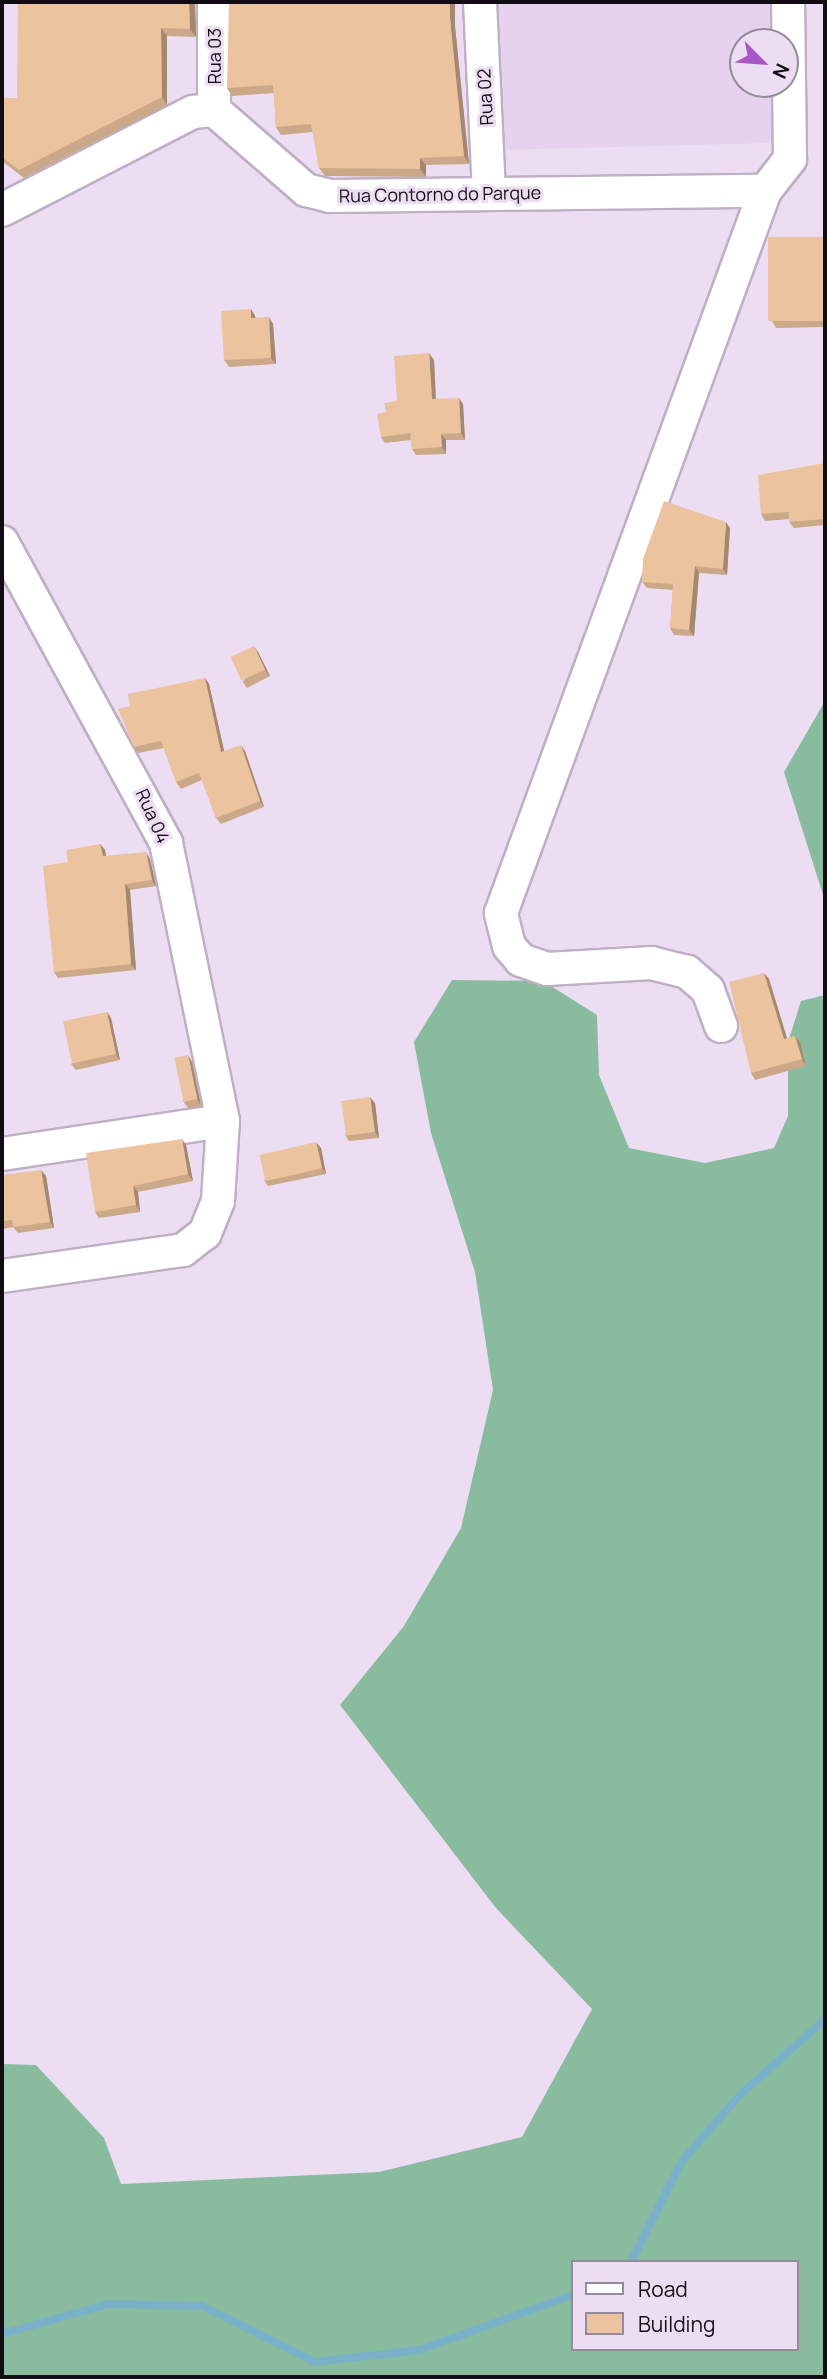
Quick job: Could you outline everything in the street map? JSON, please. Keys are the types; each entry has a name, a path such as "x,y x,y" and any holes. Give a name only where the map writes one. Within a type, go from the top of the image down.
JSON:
{"street":[{"name":"Rua 03","path":"214,2 214,110"},
{"name":"Rua 02","path":"480,2 489,193"},
{"path":"721,1026 708,990 687,972 652,963 547,969 521,960 509,946 501,913 765,191 790,159 788,2"},
{"name":"Rua Contorno do Parque","path":"214,110 306,190 330,196 765,191"},
{"path":"2,210 193,113 214,110"},
{"path":"2,199 2,233"},
{"name":"Rua 04","path":"2,542 166,843 223,1121 218,1201 205,1233 183,1250 2,1276"},
{"path":"2,1154 223,1121"}],"shaded area":[{"path":"492,2 776,2 776,28 729,28 729,98 775,98 774,143 498,150"}],"green space":[{"path":"825,701 825,901 784,772"},
{"path":"452,980 543,981 597,1015 599,1075 629,1148 705,1163 774,1148 788,1116 788,1042 801,1001 825,995 825,2377 2,2377 2,2064 36,2065 104,2138 121,2184 379,2172 522,2137 592,2009 496,1908 340,1705 404,1626 461,1528 493,1390 475,1272 431,1133 414,1042"}],"building":[{"path":"18,2 189,2 190,29 161,28 162,97 19,170 2,157 2,98 17,98"},
{"path":"229,2 450,2 464,156 420,158 420,169 319,168 311,124 276,127 273,85 227,88"},
{"path":"768,237 825,237 825,321 768,321"},
{"path":"251,309 251,318 269,317 271,358 224,360 221,311"},
{"path":"429,353 432,399 459,398 461,433 441,434 442,447 412,449 410,433 381,437 377,414 386,412 384,403 397,401 394,356"},
{"path":"825,463 825,519 789,522 789,512 761,514 758,475"},
{"path":"664,501 726,522 723,569 695,566 689,630 670,628 673,584 642,582 643,559"},
{"path":"254,646 265,670 241,681 230,657"},
{"path":"205,678 221,752 241,745 260,801 216,818 199,773 176,782 161,741 134,747 118,709 130,706 128,694"},
{"path":"100,844 103,856 146,852 152,880 125,884 131,964 54,972 43,866 68,862 66,850"},
{"path":"764,973 784,1039 795,1036 802,1059 751,1073 729,982"},
{"path":"107,1012 116,1054 72,1063 63,1021"},
{"path":"188,1055 197,1099 184,1102 174,1058"},
{"path":"370,1097 375,1132 346,1136 341,1101"},
{"path":"182,1139 188,1174 133,1186 136,1205 95,1212 86,1153"},
{"path":"316,1142 322,1168 266,1181 259,1155"},
{"path":"41,1170 50,1222 13,1227 12,1220 2,1221 2,1175"}],"waterway":[{"path":"632,2260 682,2161 740,2095 825,2019"},
{"path":"2,2334 108,2304 202,2306 315,2362 419,2350 572,2295"}]}
